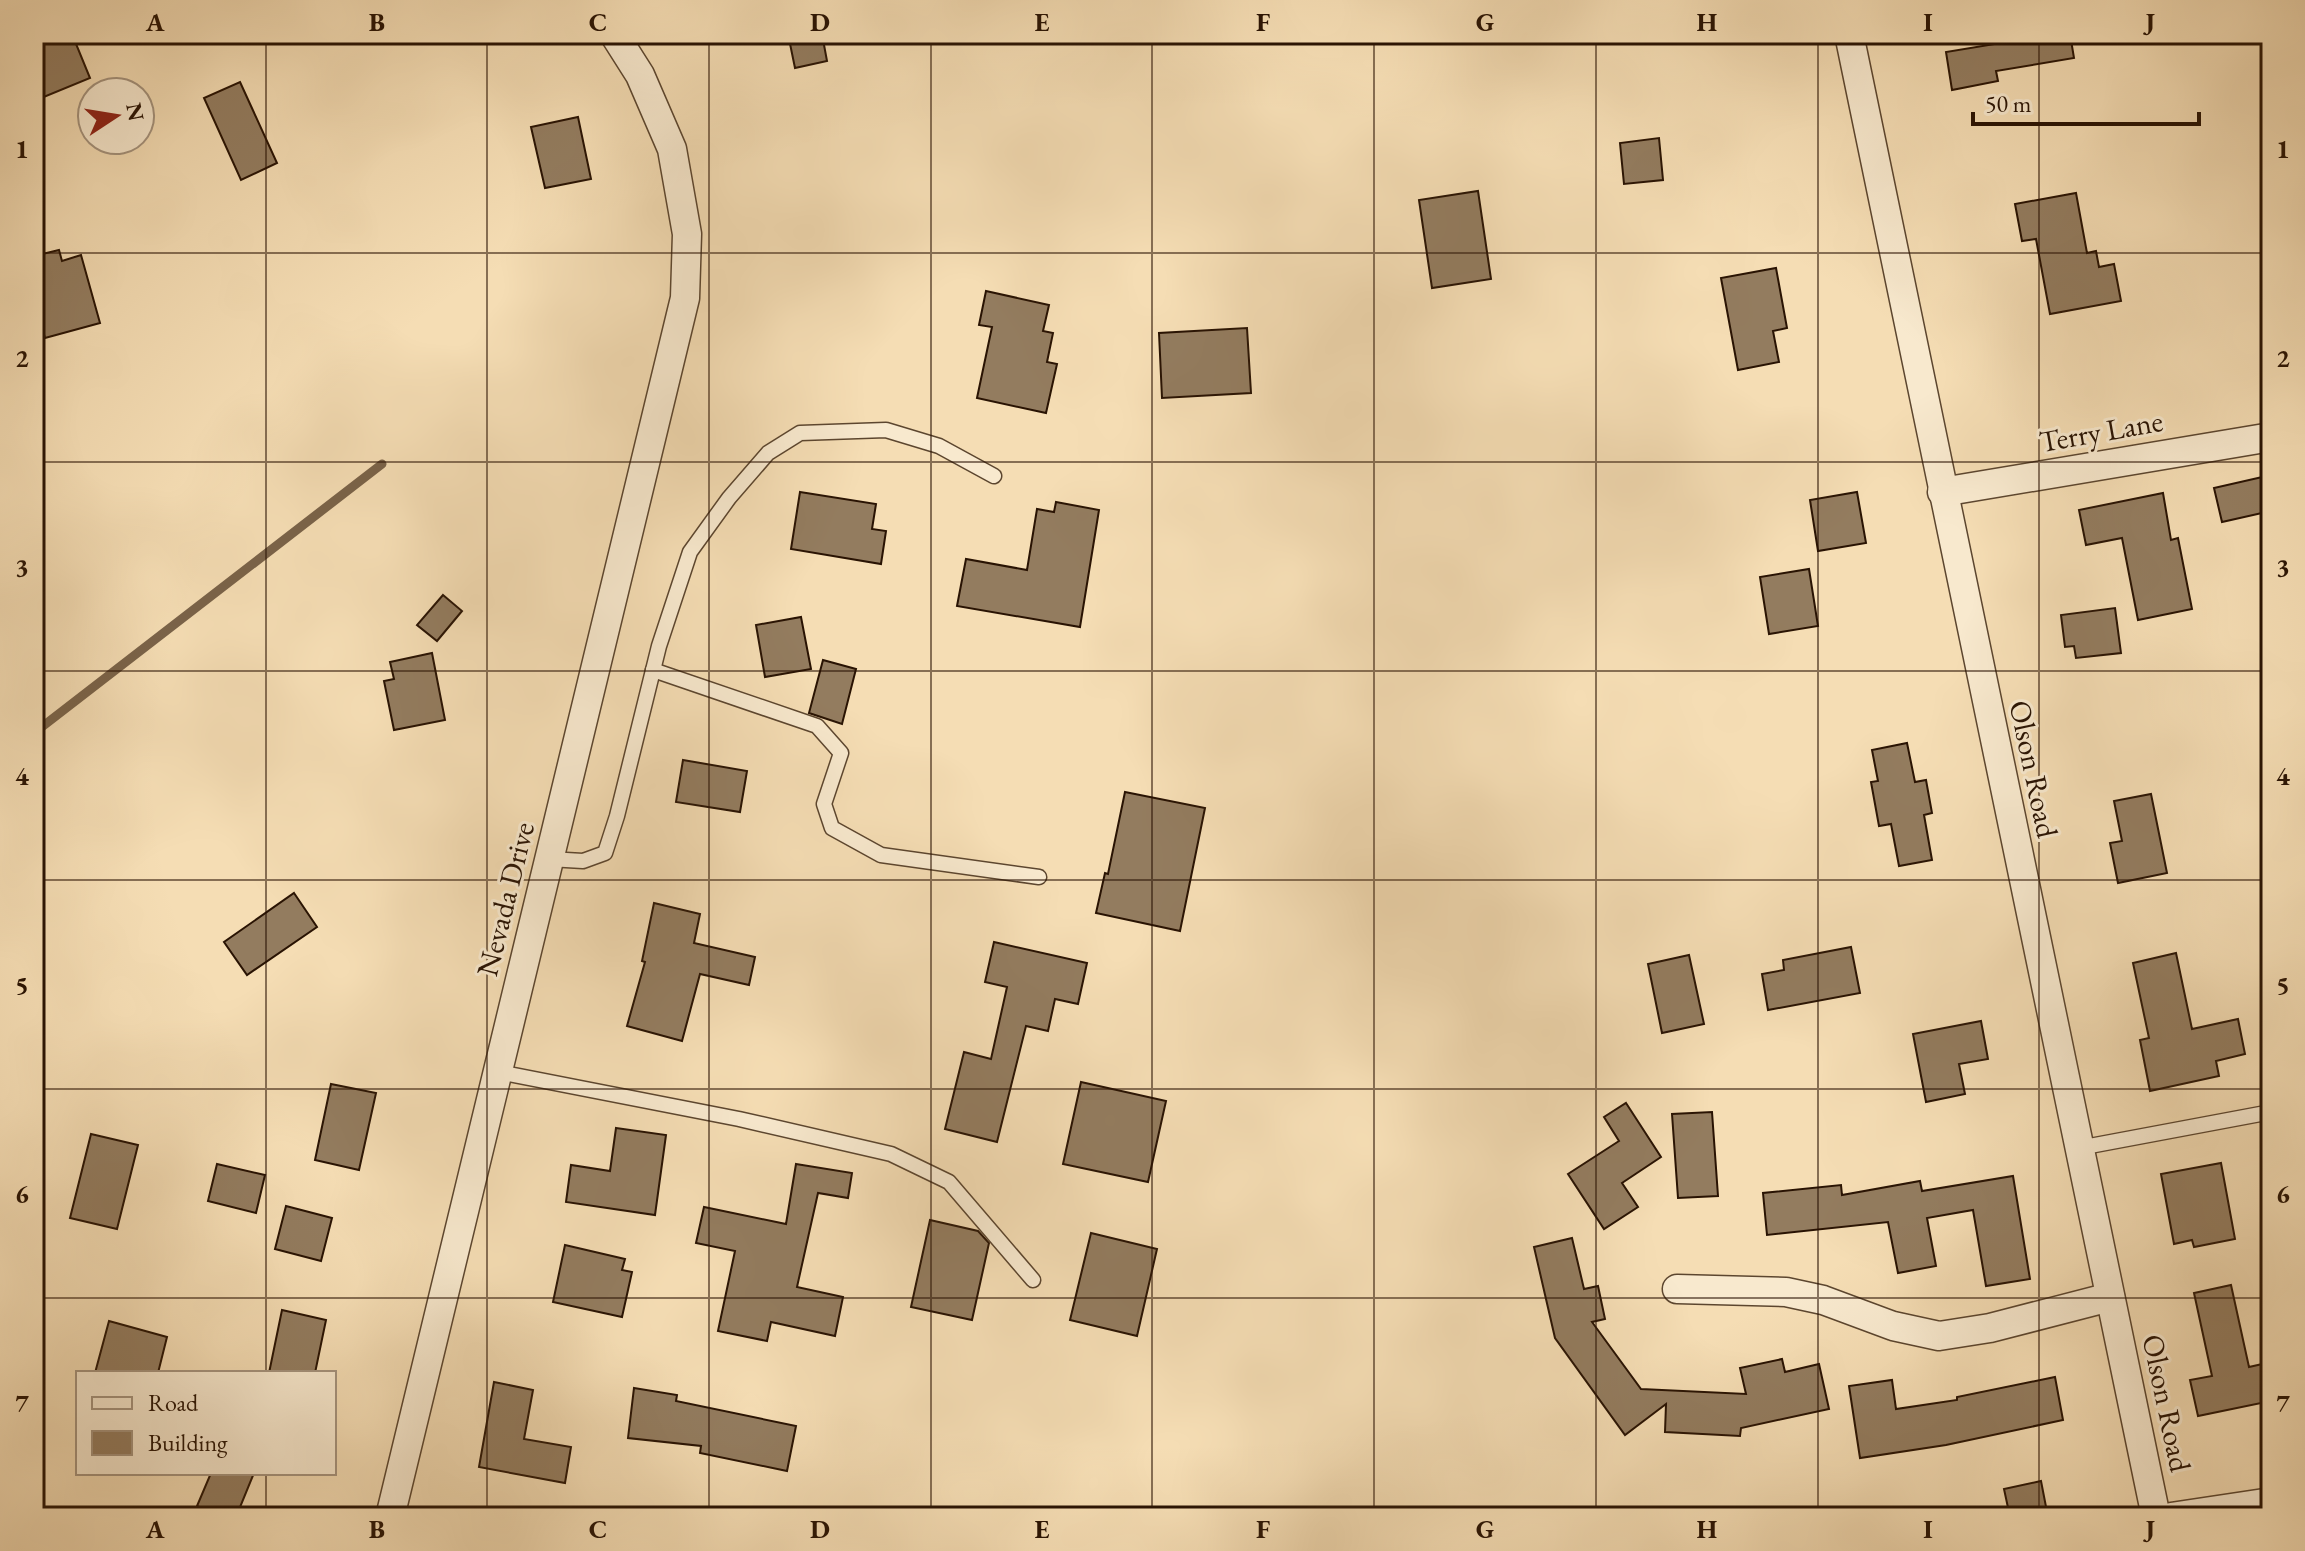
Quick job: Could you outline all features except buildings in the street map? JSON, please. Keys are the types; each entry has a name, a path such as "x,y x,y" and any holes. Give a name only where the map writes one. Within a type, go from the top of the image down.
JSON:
{"street":[{"name":"Nevada Drive","path":"390,1517 685,298 687,234 672,149 640,75 614,34"},
{"name":"Olson Road","path":"1849,34 2156,1517"},
{"name":"Terry Lane","path":"1942,492 2271,437"},
{"path":"1677,1289 1786,1292 1823,1300 1893,1326 1939,1336 1990,1328 2110,1297"},
{"path":"2171,1517 2271,1502"}],"lane":[{"path":"549,859 583,861 605,853 653,670 690,552 729,498 768,453 800,433 886,430 939,446 994,476"},
{"path":"653,670 817,726 841,753 824,804 832,828 881,855 1039,877"},
{"path":"498,1072 739,1119 891,1154 949,1182 1033,1280"},
{"path":"2079,1148 2271,1112"}],"waterway":[{"path":"34,733 382,464"}]}
